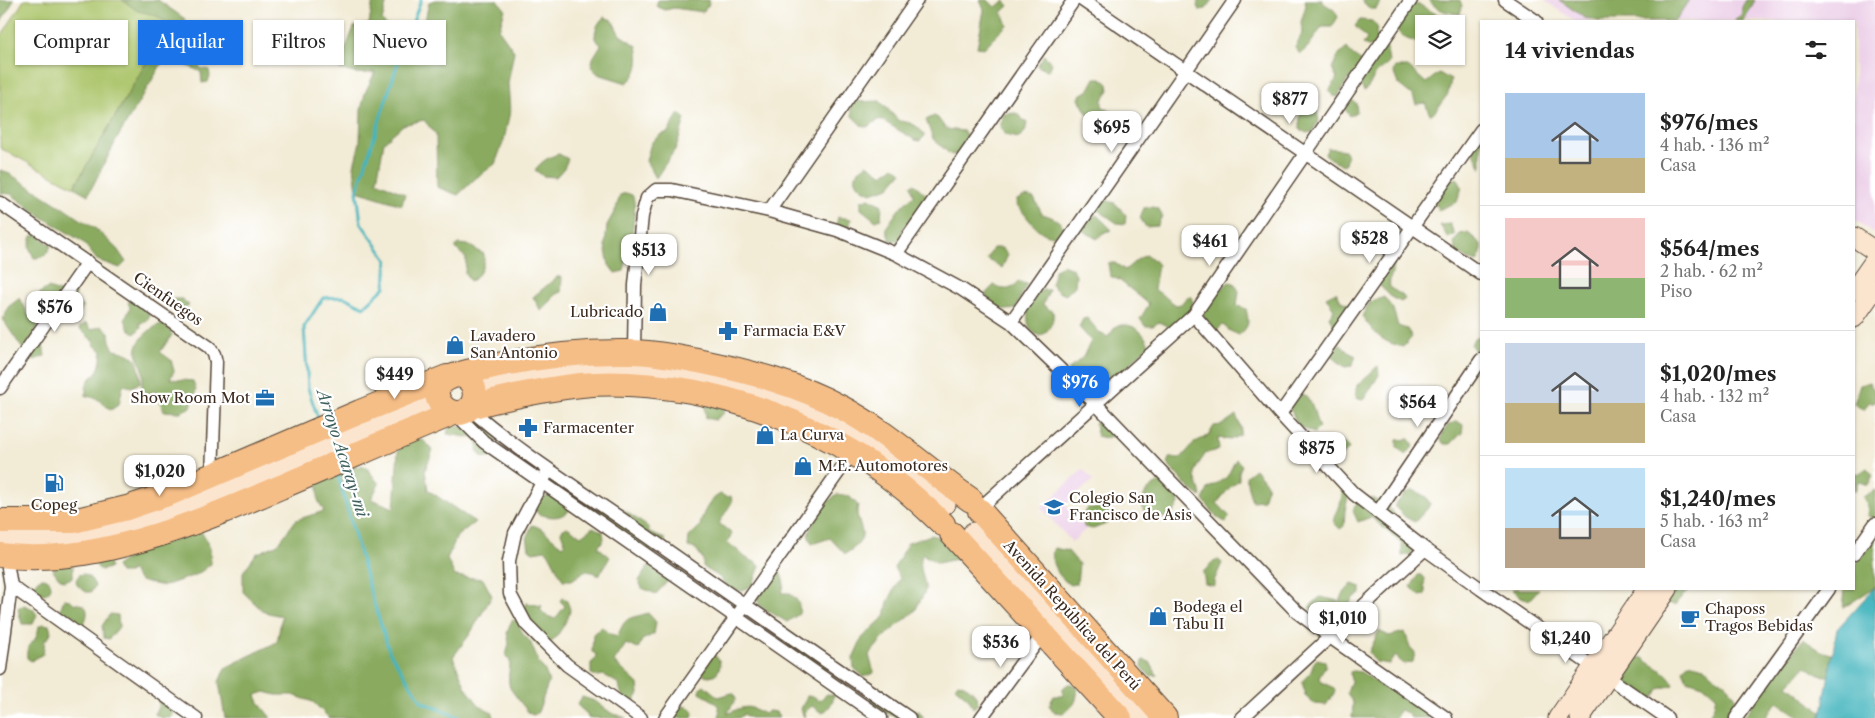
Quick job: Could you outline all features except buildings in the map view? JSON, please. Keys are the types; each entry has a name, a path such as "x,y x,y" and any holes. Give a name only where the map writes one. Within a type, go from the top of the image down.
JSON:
{"highway":[{"name":"Avenida República del Perú","path":"0,521 73,520 128,508 172,493 212,476 313,453 364,430 458,398 492,366 592,352 634,352 671,356 736,369 802,390 841,407 870,425 1165,718"},
{"name":"Avenida República del Perú","path":"2,549 39,556 81,553 146,539 239,505 313,453 364,430 458,398 512,396 583,384 627,383 669,387 718,396 797,422 852,453 904,488 963,516 1043,634 1120,718"}],"street":[{"path":"769,212 917,0"},
{"path":"896,254 1074,0"},
{"path":"1082,0 1480,273"},
{"path":"1011,322 1235,0"},
{"path":"963,516 1096,404 1194,315 1411,0"},
{"path":"1505,0 1535,20"},
{"path":"1280,414 1480,131"},
{"path":"634,352 635,285 642,216 647,198 656,190 672,190 837,230 896,254 962,290 1011,322 1096,404 1297,612 1446,718"},
{"name":"Cienfuegos","path":"0,203 88,262 209,348 214,354 216,362 212,476"},
{"path":"1855,237 1875,251"},
{"path":"1855,289 1875,260"},
{"path":"0,388 88,262"},
{"path":"1855,317 1875,288"},
{"path":"1194,315 1280,414 1354,494 1425,549 1480,587"},
{"path":"1378,512 1480,361"},
{"path":"458,398 566,372 623,371 687,378 730,386 773,398 817,418 901,468 963,516 1141,718"},
{"path":"458,398 485,422 909,718"},
{"path":"458,398 484,442 651,556 881,718"},
{"path":"665,718 852,453"},
{"path":"550,468 515,532 508,561 510,594 526,624 567,665 641,718"},
{"path":"1858,539 1875,524"},
{"path":"0,669 12,586 2,549"},
{"path":"1242,718 1425,549"},
{"path":"12,586 196,718"},
{"path":"1484,590 1667,718"},
{"path":"1580,718 1602,672 1646,590"},
{"path":"1558,718 1602,672 1667,590"},
{"path":"1736,718 1828,590"},
{"path":"981,718 1043,634"}],"shaded area":[{"path":"1544,0 1875,0 1875,234 1855,220 1855,20 1574,20"},
{"name":"Colegio San Francisco de Asis","path":"1083,469 1093,480 1065,505 1086,529 1072,542 1041,508"}],"green space":[{"path":"0,0 14,0 0,24"},
{"path":"24,0 131,0 164,20 138,20 138,65 145,65 74,187 0,148 0,38"},
{"path":"122,0 158,0 185,19 163,20 155,15 138,11"},
{"path":"373,0 387,0 382,20 370,20"},
{"path":"435,0 497,0 505,9 499,30 514,51 508,83 510,111 504,140 495,164 458,195 437,187 436,135 424,120 403,125 384,142 377,181 405,194 402,205 357,191 354,166 360,142 361,110 365,93 375,72 353,73 332,65 344,65 344,50 354,27 354,65 446,65 446,20 425,20 429,2"},
{"path":"658,0 708,0 709,4 703,12 674,8 665,10 656,6"},
{"path":"980,0 988,0 995,7 1005,1 1009,6 1002,12 1007,25 984,48 977,47 984,10"},
{"path":"1199,0 1213,0 1206,9 1199,10 1197,6"},
{"path":"1305,0 1322,0 1322,2 1334,10 1338,17 1332,27 1322,27 1308,47 1300,54 1295,48 1302,33 1301,22 1306,5"},
{"path":"1361,0 1381,1 1376,9 1370,9"},
{"path":"1428,0 1460,0 1462,6 1460,14 1442,10"},
{"path":"1559,0 1689,0 1676,20 1594,20 1585,18"},
{"path":"1746,0 1755,0 1745,20 1735,20 1741,17 1742,7"},
{"path":"1412,4 1420,5 1438,15 1415,15 1415,42 1405,38 1398,32 1395,19"},
{"path":"604,17 612,20 620,35 637,46 638,66 634,75 627,83 598,74 591,67 593,58 601,45 595,39 596,29"},
{"path":"1360,20 1372,21 1377,27 1376,35 1387,48 1389,63 1374,76 1364,91 1360,84 1365,71 1373,67 1377,55 1375,47 1363,44 1367,39 1355,26"},
{"path":"1347,48 1352,55 1362,62 1355,74 1347,80 1338,97 1333,96 1329,91 1337,78 1332,68 1338,56"},
{"path":"1044,55 1052,63 1049,71 1037,66"},
{"path":"145,65 161,65 118,137 88,195 74,187"},
{"path":"186,65 199,65 200,68 209,70 208,82 202,83 201,72"},
{"path":"1395,67 1408,67 1426,83 1439,73 1451,80 1448,94 1433,114 1430,115 1425,103 1416,104 1413,96 1398,84 1393,71"},
{"path":"1095,78 1101,78 1108,84 1109,90 1102,100 1102,106 1125,123 1127,142 1087,113 1079,99 1081,94 1088,91"},
{"path":"1306,96 1314,101 1319,120 1312,132 1307,133 1299,129 1302,97"},
{"path":"1273,97 1277,100 1276,111 1264,109 1266,102"},
{"path":"1350,99 1356,103 1357,112 1350,116 1343,107"},
{"path":"880,101 899,121 914,125 925,136 920,141 915,140 880,119 867,127 862,126 852,116 851,107 854,102"},
{"path":"679,113 685,119 676,148 656,178 646,161 651,143 660,135 668,132"},
{"path":"1016,113 1027,123 1025,132 1018,138 1005,135 1000,127 1004,114"},
{"path":"934,116 938,118 946,129 964,131 968,139 963,144 961,153 951,155 933,139 926,120"},
{"path":"1480,136 1480,167 1474,152 1477,139"},
{"path":"1328,148 1344,150 1348,156 1344,165 1335,162 1325,154"},
{"path":"559,154 568,159 564,168 556,177 543,176 535,170 552,156"},
{"path":"867,164 883,175 894,166 902,172 889,187 871,193 857,183 855,177 860,169"},
{"path":"0,170 7,172 96,229 117,249 126,262 120,268 97,260 83,242 39,215 11,194 0,193"},
{"path":"1457,178 1462,187 1457,202 1438,210 1434,198 1445,182"},
{"path":"914,184 929,197 902,229 903,241 890,240 886,228 899,209 914,195 911,185"},
{"path":"626,193 632,195 634,201 634,220 624,271 615,273 609,265 605,246 607,225 616,209 620,195"},
{"path":"1025,196 1034,198 1042,214 1057,220 1063,225 1066,233 1063,236 1048,235 1037,228 1017,205 1017,200"},
{"path":"869,198 882,205 881,219 876,221 861,209 861,201"},
{"path":"1101,199 1115,203 1126,215 1125,224 1117,223 1098,210 1096,204"},
{"path":"1152,207 1159,209 1162,216 1157,226 1146,227 1140,218 1144,208"},
{"path":"1097,215 1112,230 1105,232 1097,239 1082,230 1084,220"},
{"path":"838,217 851,219 849,231 836,226"},
{"path":"1450,224 1455,235 1448,238 1440,225"},
{"path":"1468,233 1480,243 1480,256 1477,262 1456,252 1454,243 1459,234"},
{"path":"37,235 51,245 45,255 34,258 29,247 32,236"},
{"path":"458,244 468,245 484,254 481,270 477,277 470,281 465,273 466,258 455,248"},
{"path":"993,248 1002,248 1008,255 1002,268 987,259"},
{"path":"1146,255 1158,265 1154,289 1176,305 1181,304 1187,297 1191,297 1193,302 1191,311 1171,328 1159,322 1153,326 1145,326 1140,319 1149,304 1119,280 1110,276 1108,263 1115,263 1125,270"},
{"path":"1394,262 1390,288 1402,295 1405,299 1401,302 1390,296 1378,283"},
{"path":"1062,265 1073,269 1076,275 1075,286 1066,295 1051,285 1055,270"},
{"path":"557,277 562,277 561,292 556,294 541,311 533,297"},
{"path":"1018,282 1027,284 1015,309 1001,309 986,296 987,292 994,285 1009,289"},
{"path":"1229,282 1234,283 1239,291 1237,305 1246,309 1247,313 1247,326 1239,335 1223,325 1215,332 1203,319 1204,304"},
{"path":"48,288 62,293 74,291 76,295 73,300 83,307 79,313 64,313 54,307 53,301 47,309 37,301 41,292"},
{"path":"1042,290 1049,290 1043,305 1053,312 1053,319 1046,332 1040,336 1031,329 1028,315 1029,298"},
{"path":"1336,292 1341,301 1353,306 1336,328 1329,317 1334,309 1326,297"},
{"path":"1384,297 1393,309 1398,326 1407,329 1412,337 1403,347 1384,340 1362,316 1370,302"},
{"path":"20,298 29,316 38,324 34,337 43,344 45,356 34,360 22,348 3,320 8,307"},
{"path":"173,299 182,299 189,305 180,310 171,308"},
{"path":"134,300 150,316 146,322 140,323 141,327 135,334 128,328 125,319 130,308 128,302"},
{"path":"1087,318 1100,333 1108,337 1116,326 1132,326 1144,335 1149,345 1124,369 1112,386 1088,391 1069,377 1069,369 1083,357 1091,341 1079,327 1083,319"},
{"path":"86,323 91,330 101,326 109,332 114,350 132,356 138,363 141,382 132,387 123,385 119,404 111,410 96,398 86,396 88,381 99,368 102,351 79,328"},
{"path":"161,324 168,327 172,335 160,352 171,360 174,371 170,379 193,381 196,390 191,407 180,412 164,411 155,391 147,394 141,390 143,373 136,351 143,336"},
{"path":"1480,336 1480,352 1477,354 1471,345 1474,338"},
{"path":"1335,345 1341,345 1348,352 1356,356 1352,366 1345,367 1329,354"},
{"path":"1378,366 1379,375 1364,399 1356,398 1357,385"},
{"path":"1869,382 1875,392 1875,402 1869,402 1864,410 1855,405 1860,385"},
{"path":"1302,394 1314,409 1319,428 1314,433 1298,426 1290,408 1295,396"},
{"path":"1432,400 1436,410 1432,416 1425,415 1424,407"},
{"path":"707,402 724,405 724,413 715,420 706,418 705,409"},
{"path":"463,414 501,435 498,440 490,442 493,455 490,458 482,457 477,450 478,443 473,438 447,434 449,427 456,425 465,429"},
{"path":"1236,415 1241,428 1240,435 1230,440 1218,438 1219,450 1206,453 1197,467 1195,476 1201,497 1189,488 1167,464 1169,458 1181,458 1195,442 1208,436 1214,426 1222,425"},
{"path":"1102,416 1118,433 1106,438 1097,436 1095,424"},
{"path":"1457,421 1463,425 1462,433 1451,444 1444,444 1440,439 1447,426"},
{"path":"406,438 423,440 433,450 425,470 428,490 475,522 457,536 447,559 455,576 483,579 492,596 470,634 453,657 466,688 479,705 493,713 494,718 329,718 313,702 293,695 276,695 265,692 256,695 260,705 271,718 225,718 219,682 225,668 277,642 282,616 264,612 243,592 243,572 256,554 278,544 296,520 324,511 318,500 318,483 337,465 366,467 379,484 371,499 394,508 398,451"},
{"path":"1409,439 1414,446 1405,455 1397,447 1397,440"},
{"path":"1340,441 1346,444 1349,449 1339,456 1334,451 1336,444"},
{"path":"1236,459 1242,465 1239,472 1239,480 1231,486 1217,503 1230,517 1225,522 1217,517 1203,500 1208,489 1227,477"},
{"path":"1867,468 1873,475 1868,485 1858,481 1855,491 1855,472 1858,474"},
{"path":"1255,469 1268,485 1263,500 1252,501 1246,476"},
{"path":"1165,480 1172,485 1179,503 1176,509 1165,518 1156,517 1144,512 1142,501 1146,492 1154,485"},
{"path":"1344,485 1349,492 1344,526 1340,529 1334,523"},
{"path":"571,487 604,504 618,506 648,527 650,533 665,539 665,549 651,556 571,509 563,515 556,517 538,514 535,508 537,501 548,496 558,498"},
{"path":"1413,490 1426,497 1430,504 1415,522 1405,517 1394,506 1405,494"},
{"path":"1875,490 1875,520 1868,516 1868,507 1863,497"},
{"path":"721,494 726,497 731,496 732,502 719,523 732,534 727,543 760,566 753,584 743,591 730,589 718,576 703,567 703,559 696,549 688,547 689,537 700,526 707,507"},
{"path":"837,494 849,496 858,505 858,519 862,530 860,541 845,554 830,538 812,544 808,535 820,512"},
{"path":"1367,498 1372,498 1389,507 1397,518 1399,527 1418,549 1402,556 1402,544 1371,517 1358,522 1353,511 1356,504"},
{"path":"1102,506 1108,511 1106,524 1093,529 1084,527 1082,515 1089,507 1094,509"},
{"path":"532,525 545,531 563,546 565,543 562,530 567,527 581,536 593,527 603,532 604,539 598,547 610,557 599,576 593,572 585,571 572,580 563,580 548,552 545,550 533,552 529,549 527,536"},
{"path":"201,531 210,548 211,564 198,574 164,586 140,581 131,570 129,573 120,573 116,566 134,553"},
{"path":"931,535 949,540 966,557 938,563 922,554 920,565 926,589 915,611 886,635 869,655 874,673 864,677 854,668 853,658 862,638 885,616 888,602 900,578 894,568 908,543"},
{"path":"1875,539 1875,587 1843,608 1845,590 1855,590 1855,566"},
{"path":"1054,548 1068,551 1079,564 1077,584 1070,585 1056,569 1052,559"},
{"path":"96,554 108,556 110,568 101,570 97,567"},
{"path":"71,559 73,577 65,581 59,578 53,570 61,560"},
{"path":"1217,559 1222,563 1214,581 1214,586 1205,584 1203,572"},
{"path":"653,563 670,575 667,582 656,594 642,588 639,581 648,566"},
{"path":"770,573 781,574 784,584 782,593 789,593 796,599 799,605 799,614 787,622 760,606 757,599"},
{"path":"83,574 92,580 95,586 91,592 86,592 77,585 76,580 79,575"},
{"path":"1418,575 1425,578 1426,593 1420,596 1411,587"},
{"path":"40,578 46,578 51,583 49,592 40,594 35,589 35,583"},
{"path":"1352,584 1361,587 1361,594 1353,598 1347,608 1340,602 1343,594"},
{"path":"1512,590 1538,590 1529,600 1519,596"},
{"path":"1657,590 1689,590 1675,605 1664,602"},
{"path":"1320,597 1339,601 1337,616 1322,617 1309,607"},
{"path":"562,598 566,599 570,609 567,619 557,636 549,644 538,646 526,626 526,603 542,606 540,609 545,615 555,619 565,606 560,601"},
{"path":"64,599 83,605 86,608 87,614 83,625 78,623 75,616 63,613 60,610"},
{"path":"24,605 33,609 37,615 33,624 22,624 18,609"},
{"path":"648,613 656,622 654,634 642,640 638,649 626,644 614,662 638,684 639,694 634,701 630,701 623,697 619,684 604,675 597,676 591,674 591,663 595,660 596,654 592,652 593,634 602,627 610,634 618,636 626,621 632,617"},
{"path":"110,614 118,615 119,627 109,639 104,638 102,626"},
{"path":"512,620 517,621 523,634 530,641 549,681 538,712 534,715 528,712 509,685 510,660 506,656 509,643 507,633"},
{"path":"43,624 49,625 51,632 45,640 43,654 31,661 27,658 28,649 36,637 39,626"},
{"path":"1379,631 1389,636 1405,632 1410,647 1415,652 1413,662 1404,664 1395,656 1389,664 1376,662 1369,652"},
{"path":"795,637 829,664 825,673 788,647"},
{"path":"1803,639 1821,651 1841,657 1836,677 1819,675 1806,666 1788,685 1822,712 1821,718 1801,718 1777,702 1765,718 1743,718"},
{"path":"709,654 717,657 720,665 717,673 709,676 701,673 698,665 701,657"},
{"path":"1630,657 1643,658 1668,676 1674,685 1659,689 1654,698 1645,698 1616,680"},
{"path":"1317,659 1325,661 1326,665 1319,678 1321,682 1334,688 1335,692 1326,705 1315,704 1304,694 1306,694 1303,681 1310,673"},
{"path":"1143,660 1150,662 1157,675 1150,676 1142,667"},
{"path":"1688,663 1705,667 1732,691 1737,706 1731,713 1725,715 1726,718 1710,718 1709,715 1714,706 1716,696 1703,685 1687,680 1683,670"},
{"path":"1350,672 1361,672 1386,689 1412,694 1428,704 1429,718 1411,718 1408,713 1399,710 1396,718 1352,718 1353,702 1347,693 1351,681"},
{"path":"958,683 968,687 975,695 978,701 977,705 973,708 969,699 955,687"},
{"path":"1068,684 1078,688 1075,703 1063,713 1054,712 1049,705 1054,696 1063,696 1063,688"},
{"path":"704,685 718,697 734,694 736,699 727,714 750,707 764,714 769,711 776,712 779,718 750,718 744,714 739,718 719,718 719,708 715,702 700,693 700,688"},
{"path":"881,690 901,707 919,711 924,718 896,716 885,713 872,705 874,693"},
{"path":"156,694 175,710 171,718 161,718 155,714 159,704"},
{"path":"827,694 834,695 832,703 827,710 822,713 812,706 806,711 804,717 801,709 807,696 815,697 819,701"},
{"path":"582,697 595,701 611,713 626,718 588,718 587,714 577,705"},
{"path":"682,706 691,709 693,712 692,718 673,718"}],"water":[{"path":"1875,587 1875,718 1821,718 1837,629"}],"waterway":[{"name":"Arroyo Acaray-mi","path":"319,421 308,388 304,327 323,298 344,297 364,307 385,287 387,260 361,223 357,191 400,56 421,0"},
{"name":"Arroyo Acaray-mi","path":"337,472 371,594 390,653 422,702 461,718"}],"place":[{"name":"Lubricado","path":"658,312"},
{"name":"Farmacia E&V","path":"728,331"},
{"name":"Lavadero San Antonio","path":"455,345"},
{"name":"Show Room Mot","path":"265,398"},
{"name":"Farmacenter","path":"528,428"},
{"name":"La Curva","path":"765,435"},
{"name":"M.E. Automotores","path":"803,466"},
{"name":"Copeg","path":"54,483"},
{"name":"Colegio San Francisco de Asis","path":"1054,507"},
{"name":"Bodega el Tabu II","path":"1158,616"},
{"name":"Chaposs Tragos Bebidas","path":"1690,618"}]}
